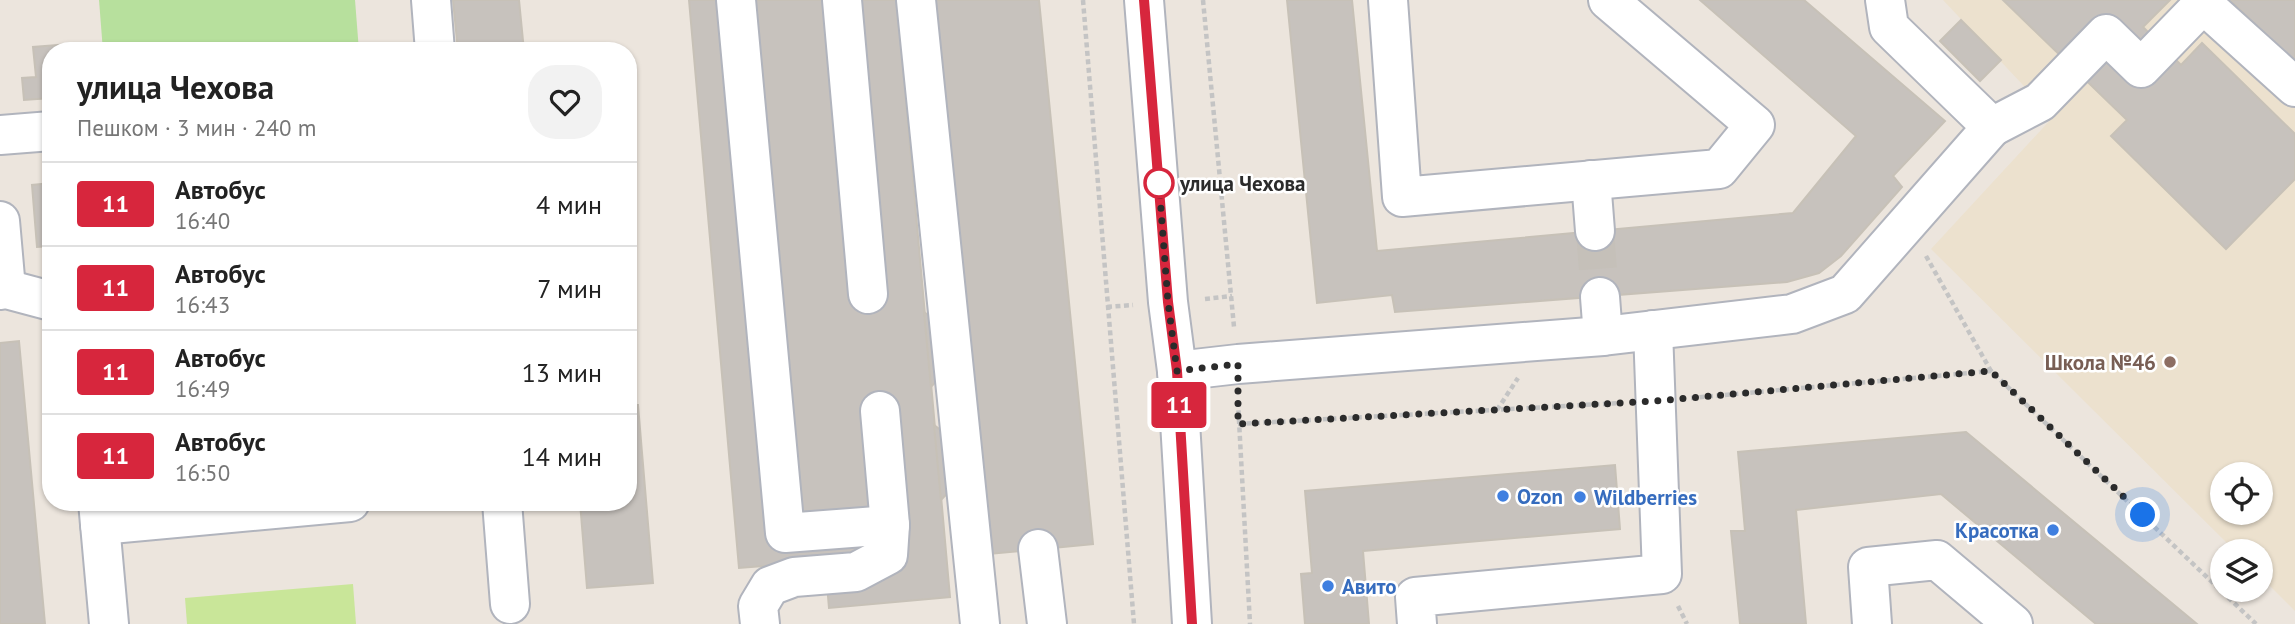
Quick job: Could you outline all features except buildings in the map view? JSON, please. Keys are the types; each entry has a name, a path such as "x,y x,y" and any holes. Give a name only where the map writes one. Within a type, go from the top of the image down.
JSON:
{"street":[{"path":"431,0 434,42"},
{"path":"736,0 785,533 890,525"},
{"path":"842,0 868,294"},
{"path":"916,0 980,624"},
{"path":"1144,0 1168,302 1177,371 1192,624"},
{"path":"1388,0 1402,197 1719,169 1755,125 1608,0"},
{"path":"1885,0 1889,27 1992,127"},
{"path":"1177,371 1603,335 1792,314 1845,294 1992,127 2040,102 2106,34 2141,68 2203,4 2295,87"},
{"path":"0,135 42,132"},
{"path":"1591,180 1595,231"},
{"path":"0,221 3,290 42,299"},
{"path":"1600,296 1603,335"},
{"path":"1417,624 1415,597 1662,574 1653,330"},
{"path":"760,624 758,606 770,586 794,577 856,572 888,555 890,525 880,411"},
{"path":"109,624 99,514 162,511"},
{"path":"503,511 510,604"},
{"path":"1038,549 1047,624"},
{"path":"1872,624 1868,567 1937,560 2013,624"}],"path":[{"path":"1083,0 1134,624"},
{"path":"1203,0 1238,364 1238,424 1250,624"},
{"path":"1907,223 1991,371 2256,624"},
{"path":"1238,424 1656,401 1991,371"}],"shaded area":[{"name":"Школа №46","path":"1943,0 2295,0 2295,611 2273,589 2273,539 2223,539 1931,249 2053,117"}],"green space":[{"path":"99,0 355,0 358,42 102,42"},
{"path":"353,584 356,624 187,624 185,598"}],"tunnel":[{"path":"1595,231 1600,297"}],"bus line":[{"name":"11","path":"1144,0 1168,302 1177,371 1192,624"}],"place":[{"name":"улица Чехова","path":"1159,183"},
{"name":"Школа №46","path":"2170,362"},
{"name":"Ozon","path":"1503,496"},
{"name":"Wildberries","path":"1580,497"},
{"name":"Красотка","path":"2053,530"},
{"name":"Авито","path":"1328,586"}],"route":[{"path":"1159,183 1168,302 1177,371 1238,364 1238,424 1656,401 1991,371 2143,515"}]}
